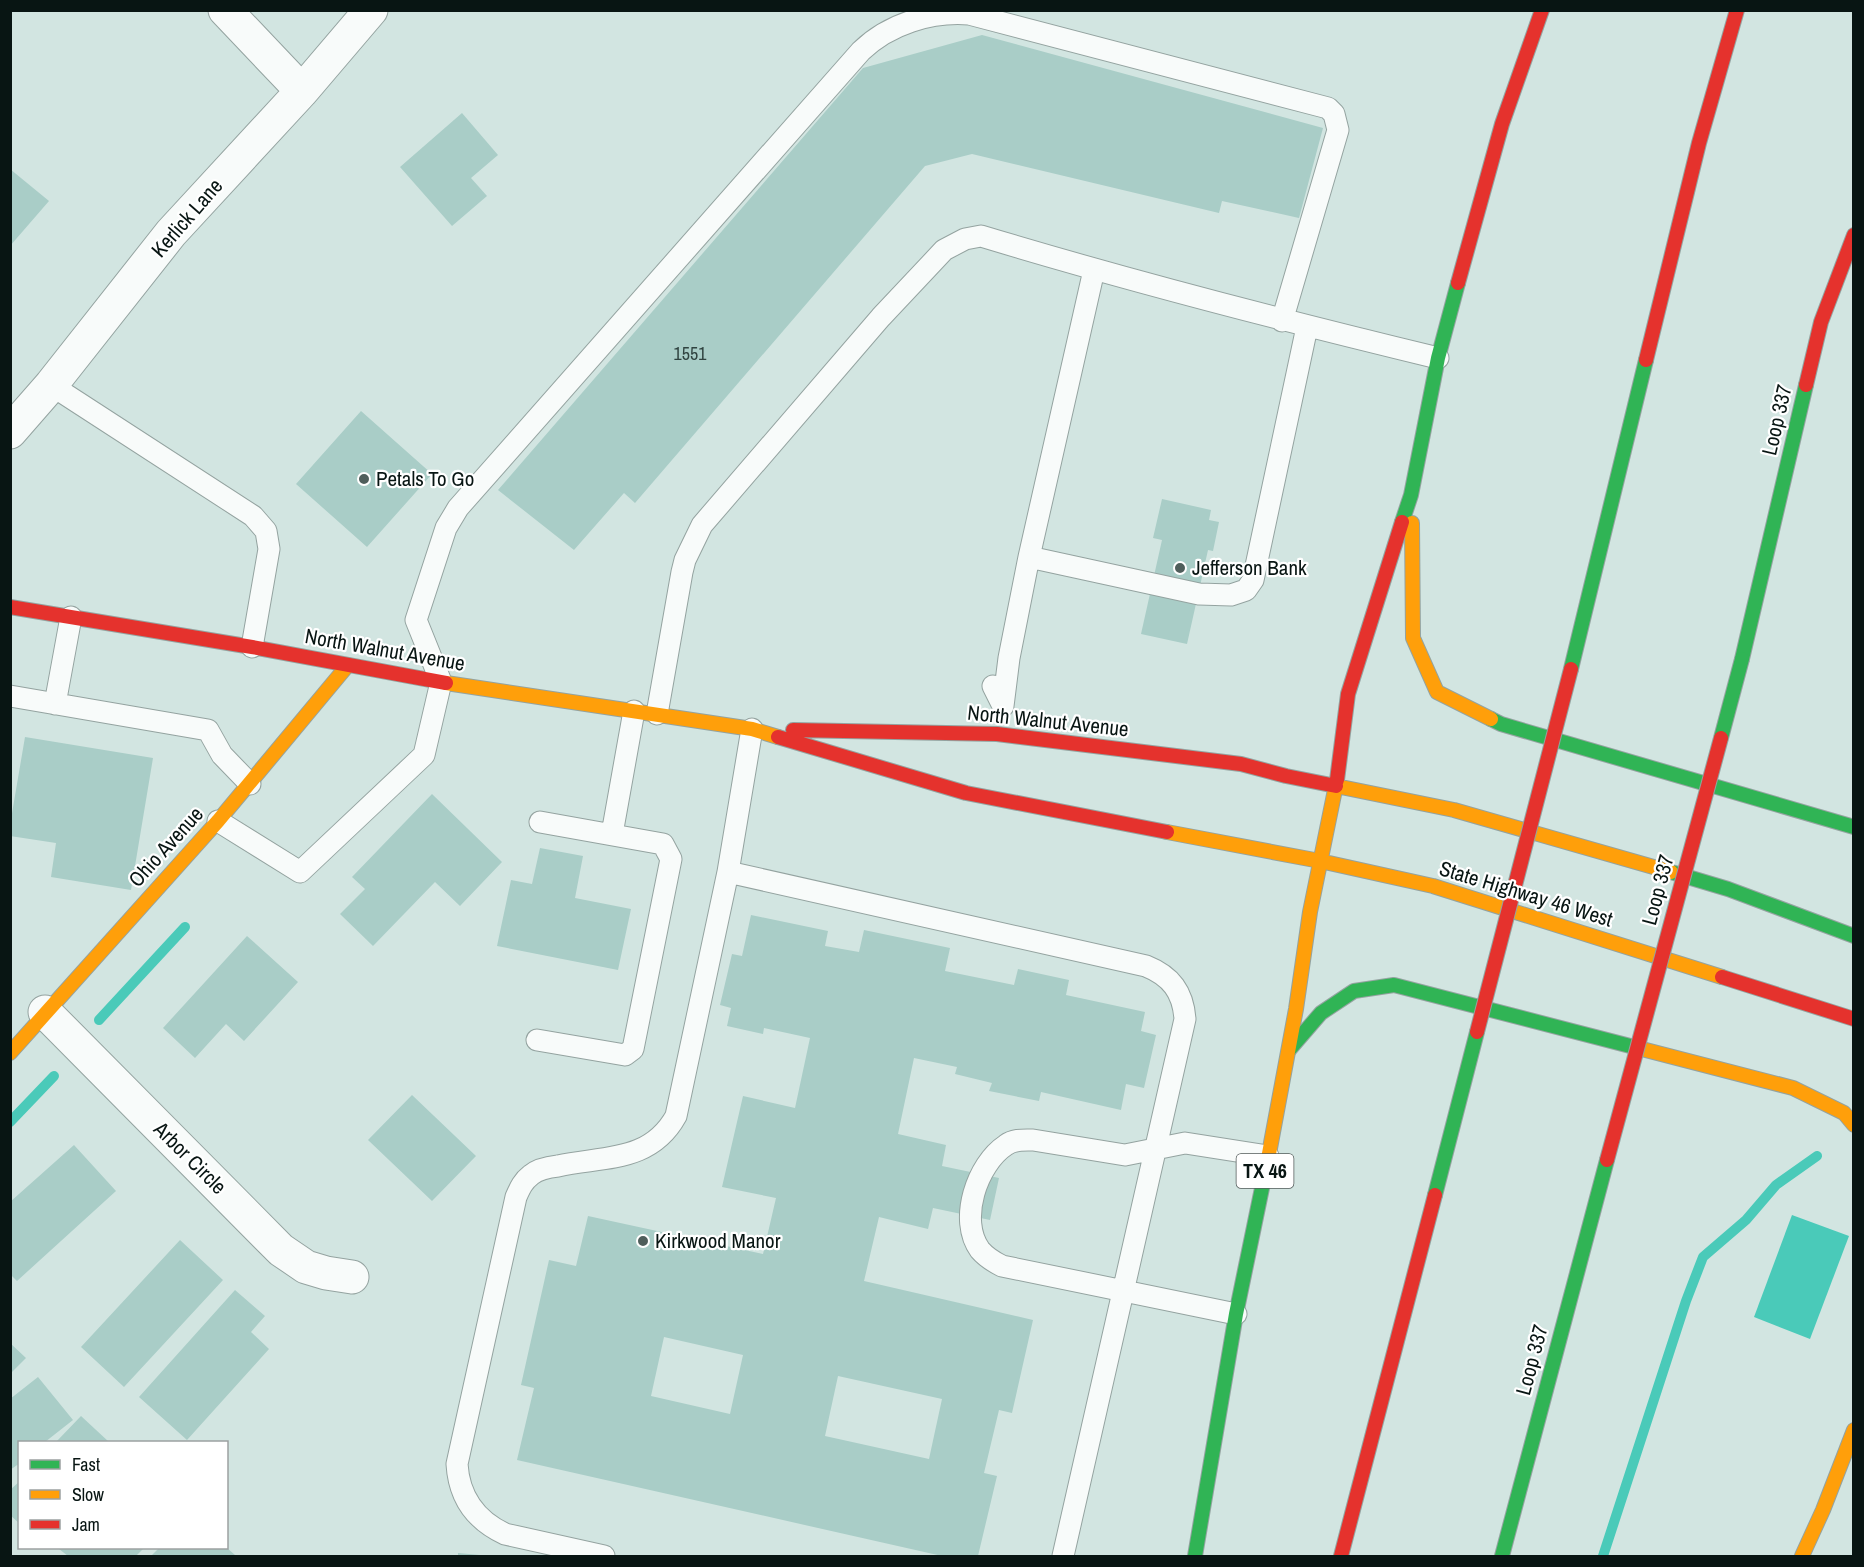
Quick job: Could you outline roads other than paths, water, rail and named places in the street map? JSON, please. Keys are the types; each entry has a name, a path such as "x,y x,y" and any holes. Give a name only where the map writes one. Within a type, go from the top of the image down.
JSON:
{"main road":[{"path":"1542,10 1502,124 1438,358 1411,495 1348,694 1336,786 1455,810 1728,889 1854,936"},
{"path":"1341,1557 1571,669 1699,143 1737,10"},
{"name":"Loop 337","path":"1502,1557 1742,660 1821,322 1854,235"},
{"path":"1411,495 1413,638 1437,692 1501,724 1854,827"},
{"name":"North Walnut Avenue","path":"10,607 252,647 441,682 752,729 997,734 1241,764 1336,786"},
{"name":"Ohio Avenue","path":"10,1053 218,821 348,665"},
{"name":"North Walnut Avenue","path":"752,729 966,794 1320,861"},
{"name":"TX 46","path":"1195,1557 1236,1314 1260,1205 1320,861 1336,786"},
{"name":"State Highway 46 West","path":"1320,861 1433,886 1854,1019"},
{"path":"1288,1052 1322,1013 1354,991 1394,985 1793,1088 1844,1113 1854,1125"},
{"path":"1802,1557 1854,1430"}],"street":[{"path":"225,10 302,91"},
{"name":"Kerlick Lane","path":"14,421 51,385 171,233 302,91 371,10"},
{"name":"Arbor Circle","path":"45,1012 281,1250 306,1267 352,1277"}],"lane":[{"path":"218,821 300,872 424,755 441,682 416,620 452,517 861,51 871,41 892,28 944,14 969,14 1328,108 1334,114 1338,130 1282,321"},
{"path":"657,714 682,572 697,533 881,317 944,250 965,239 981,236 1094,270 1282,321 1438,358"},
{"path":"993,686 1004,706 1009,658 1029,557 1094,270"},
{"path":"1029,557 1199,594 1232,595 1246,590 1253,580 1256,569 1307,327"},
{"path":"51,385 253,516 260,523 266,531 269,549 252,647"},
{"path":"55,704 71,617"},
{"path":"10,696 208,730 222,755 250,784"},
{"path":"612,834 634,711"},
{"path":"604,1557 505,1534 492,1528 480,1519 462,1493 457,1464 516,1197 522,1183 534,1173 550,1167 631,1154 645,1148 670,1128 676,1116 728,872 752,729"},
{"path":"537,1040 625,1055 633,1049 671,859 663,844 540,822"},
{"path":"728,872 1146,966 1169,978 1181,995 1185,1019 1063,1557"},
{"path":"1236,1314 1002,1266 990,1260 980,1249 973,1235 970,1221 975,1189 979,1176 999,1151 1019,1140 1034,1140 1125,1155 1185,1143 1268,1156"}],"waterway":[{"path":"99,1020 185,927"},
{"path":"10,1122 54,1076"},
{"path":"1603,1556 1686,1301 1703,1257 1746,1220 1776,1185 1817,1156"}],"place":[{"name":"Petals To Go","path":"364,479"},
{"name":"Jefferson Bank","path":"1180,568"},
{"name":"Kirkwood Manor","path":"643,1241"}]}
